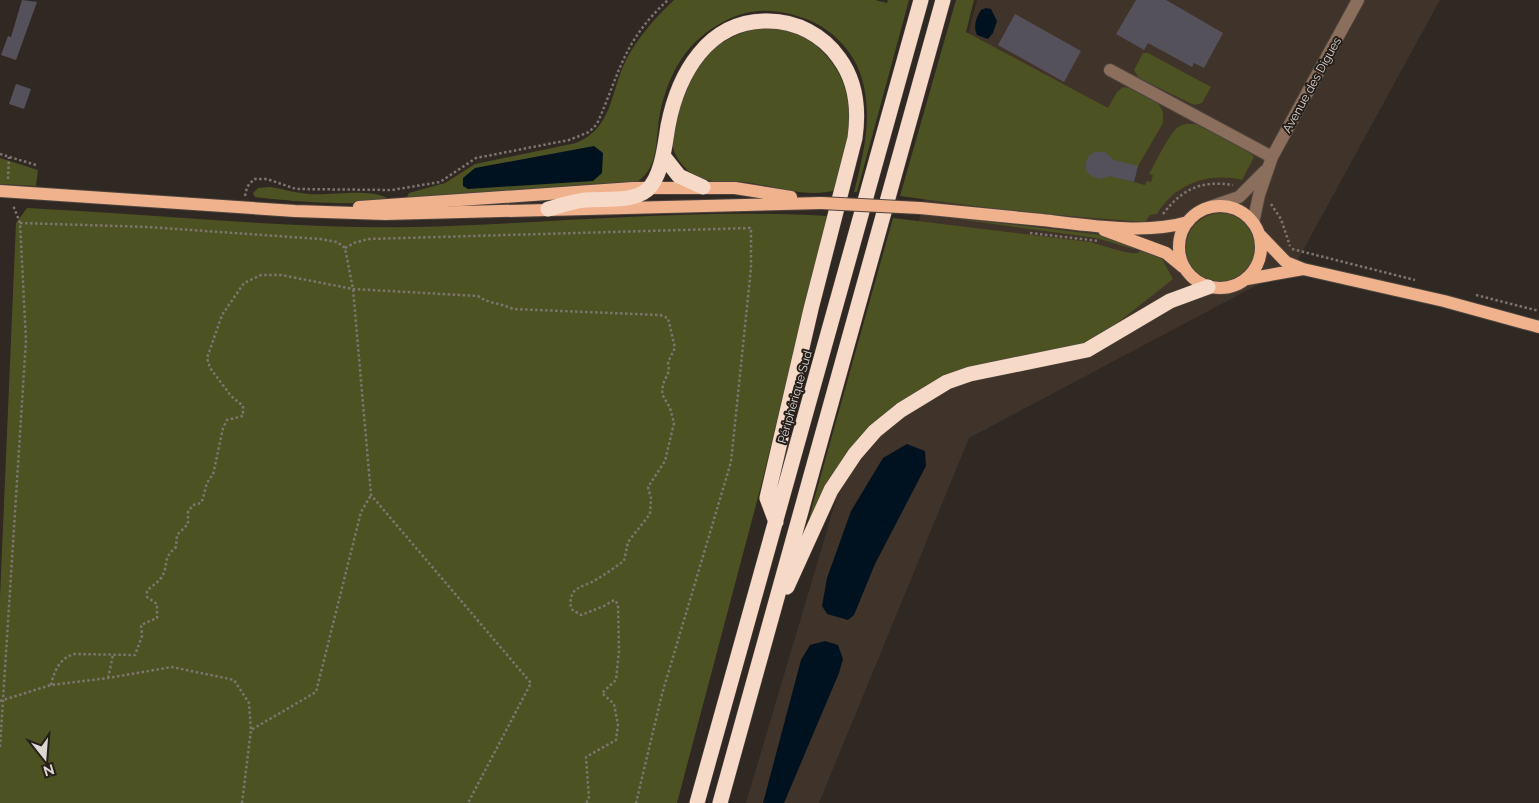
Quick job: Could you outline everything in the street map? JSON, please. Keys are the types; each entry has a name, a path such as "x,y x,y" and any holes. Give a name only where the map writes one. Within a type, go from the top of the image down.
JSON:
{"highway":[{"name":"Périphérique Sud","path":"697,803 921,0"},
{"path":"720,803 943,0"},
{"path":"548,209 583,200 637,197 649,188 664,157 673,110 689,66 707,44 730,28 764,21 781,22 802,28 828,45 839,57 849,74 856,106 854,143 812,303 767,498 776,522"},
{"path":"664,157 679,176 703,187"},
{"path":"770,622 831,490 855,454 875,431 901,410 948,382 970,374 1087,350 1170,301 1208,287"}],"main road":[{"path":"295,212 484,197 703,187 735,188 821,203"},
{"path":"4,188 295,212 385,214 821,203 920,208 1090,226 1147,227 1176,225 1188,222"},
{"path":"1183,267 1178,246 1181,234 1188,222 1198,212 1210,207 1234,208 1245,214 1254,223 1260,235 1286,262 1303,269 1444,301 1539,327"},
{"path":"1090,226 1166,253 1183,267 1195,281 1208,287 1222,289 1233,287 1247,279 1256,269 1260,259 1260,235"},
{"path":"1247,279 1303,269"}],"street":[{"name":"Avenue des Digues","path":"1266,170 1358,0"},
{"path":"1110,70 1272,158"},
{"path":"1210,207 1239,197 1266,170"},
{"path":"1254,223 1266,170"}],"path":[{"path":"244,208 247,187 254,179 267,179 296,189 392,190 440,182 476,158 569,140 589,132 597,124 623,56 633,39 639,29 668,0"},
{"path":"0,154 36,165"},
{"path":"4,188 8,157"},
{"path":"0,747 1,701 26,340 20,223 15,206 7,202"},
{"path":"20,223 148,227 320,239 337,242 345,248 353,289 371,495 531,683 468,803"},
{"path":"345,248 354,242 368,239 751,228 751,268 731,462 662,694 636,803"},
{"path":"50,685 53,674 65,657 74,654 135,655 138,652 142,636 141,625 157,618 157,604 147,597 147,592 156,585 164,573 166,556 176,547 177,535 188,524 188,512 193,504 201,503 205,496 204,491 208,480 213,475 223,428 227,420 242,416 243,406 210,368 207,358 222,315 244,283 261,275 281,275 353,289 478,296 488,303 504,304 514,309 660,316 668,318 674,348 668,362 668,371 663,384 662,394 670,408 674,424 665,460 648,487 650,514 628,542 624,561 594,581 577,587 570,599 571,609 581,615 614,600 618,604 619,651 616,680 602,693 614,704 618,725 616,740 586,757 589,798 586,803"},
{"path":"251,730 316,692 361,512 371,495"},
{"path":"108,678 113,655"},
{"path":"1,701 50,685 108,678 172,667 234,680 248,703 251,730 242,803"}],"shaded area":[{"path":"977,0 1440,0 1295,265 969,438 819,803 746,803 919,220"}],"green space":[{"path":"674,0 875,0 887,3 888,0 909,0 857,192 854,192 864,147 867,118 864,88 860,73 852,56 826,29 809,20 788,13 756,11 735,16 712,29 690,48 682,59 664,98 655,152 650,169 637,182 409,199 407,197 409,193 445,183 475,164 576,143 588,136 604,119 626,60 636,43 647,28"},
{"path":"956,0 974,0 966,32 1108,108 1117,92 1123,87 1131,88 1158,103 1163,112 1163,123 1138,166 1122,179 1145,185 1147,181 1151,182 1153,175 1149,174 1171,135 1182,125 1191,124 1222,135 1248,151 1254,157 1242,180 1217,178 1205,179 1194,183 1173,195 1157,214 1150,215 1145,222 1018,212 900,196"},
{"path":"758,27 789,30 806,38 821,50 834,66 843,82 848,99 848,135 837,190 805,193 744,182 706,180 692,174 675,154 672,140 676,115 686,87 699,64 717,46 737,35"},
{"path":"1143,53 1148,53 1211,87 1202,103 1194,105 1139,78 1134,70"},
{"path":"0,158 38,170 36,186 0,184"},
{"path":"270,187 309,194 370,193 387,198 363,203 302,202 255,197 253,193 258,188"},
{"path":"27,208 316,226 365,227 465,225 671,215 775,214 827,216 762,482 677,803 0,803 0,597 16,223"},
{"path":"1221,213 1240,219 1250,229 1256,248 1250,267 1240,277 1221,283 1202,277 1192,267 1186,248 1192,229 1202,219"},
{"path":"928,215 1094,234 1114,238 1136,247 1134,249 1096,238"},
{"path":"893,218 1090,242 1128,253 1138,253 1141,249 1162,259 1173,279 1106,332 1082,345 963,369 897,403 868,430 813,516 809,518"}],"water":[{"path":"986,8 991,9 997,21 993,33 988,39 977,35 975,28 979,13"},
{"path":"594,146 603,153 602,173 593,181 468,189 463,186 463,178 475,168"},
{"path":"907,444 925,451 926,466 875,564 854,615 848,620 827,614 822,606 827,578 851,511 883,458"},
{"path":"825,641 838,645 843,659 839,673 784,803 763,803 801,660 810,645"}],"building":[{"path":"22,0 37,2 16,60 1,55 8,36 11,37"},
{"path":"1136,0 1166,0 1223,33 1204,68 1194,63 1192,67 1148,43 1144,50 1116,34"},
{"path":"1015,14 1081,51 1064,82 998,45"},
{"path":"16,84 31,89 24,109 9,104"},
{"path":"1095,152 1105,152 1114,160 1138,166 1134,182 1109,176 1100,179 1091,176 1086,170 1086,162 1089,156"}]}
